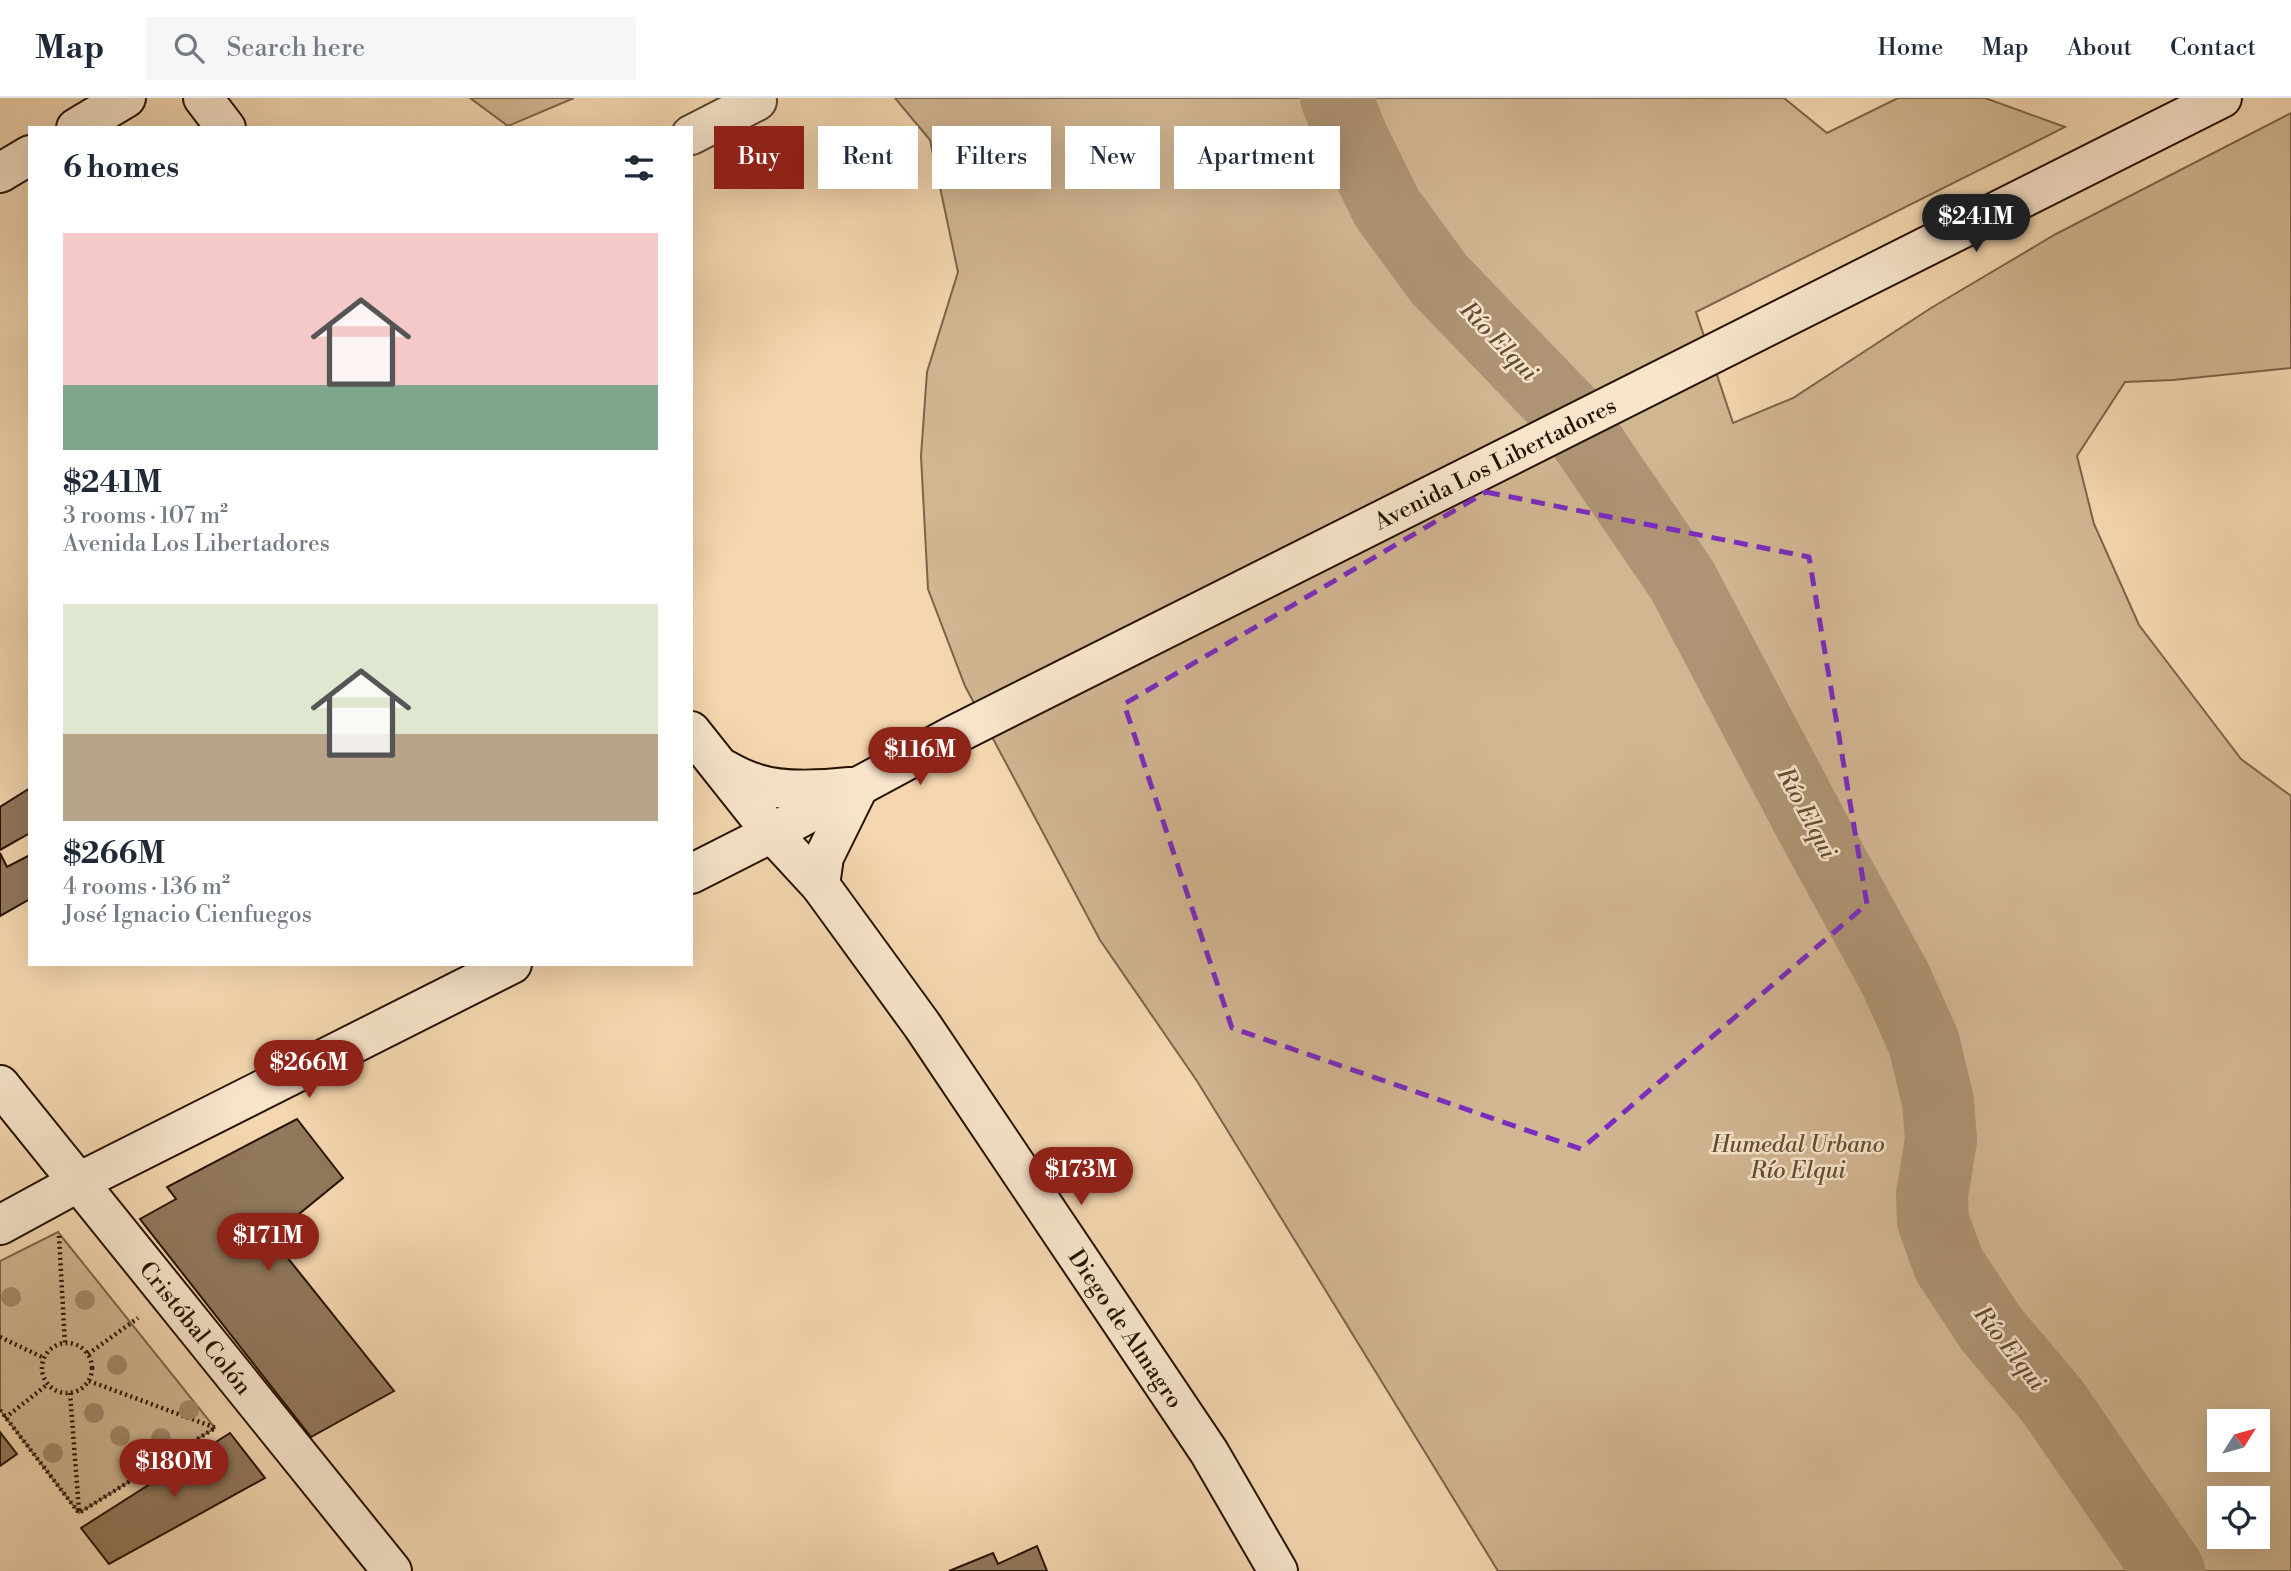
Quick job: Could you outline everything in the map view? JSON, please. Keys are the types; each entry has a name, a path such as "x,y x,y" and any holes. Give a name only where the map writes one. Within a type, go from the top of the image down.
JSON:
{"main road":[{"path":"79,126 126,98"},
{"path":"203,98 224,126"},
{"name":"Avenida Los Libertadores","path":"693,873 954,735 2222,98"},
{"path":"693,134 757,101"},
{"path":"0,173 28,156"},
{"path":"693,735 772,833"},
{"path":"718,767 753,783 777,788 821,790 859,786"},
{"path":"820,885 824,857 859,786"},
{"name":"Diego de Almagro","path":"772,833 820,885 922,1025 1209,1452 1278,1571"},
{"path":"0,1224 508,966"},
{"name":"Cristóbal Colón","path":"0,1085 392,1571"}],"path":[{"path":"65,1344 58,1232 79,1182"},
{"path":"88,1354 168,1294"},
{"path":"0,1337 44,1358"},
{"path":"65,1344 77,1346 88,1354 93,1367 89,1381 70,1393 54,1390 43,1372 44,1358 52,1348 65,1344"},
{"path":"89,1381 215,1429"},
{"path":"5,1418 48,1384"},
{"path":"70,1393 79,1513"},
{"path":"79,1513 257,1403"},
{"path":"0,1410 79,1513"}],"highlighted area":[{"path":"1486,492 1809,557 1867,904 1581,1149 1232,1028 1124,704"}],"green space":[{"path":"470,98 574,98 508,126"},
{"name":"Humedal Urbano Río Elqui","path":"895,98 1784,98 1827,133 1898,98 1985,98 2065,127 1696,312 1733,423 1793,398 1931,308 2056,234 2291,113 2291,368 2125,382 2077,456 2094,524 2139,625 2241,759 2291,796 2291,1571 1498,1571 1197,1081 1100,940 965,686 928,589 921,456 927,372 958,272 940,189 1051,189 1051,126 932,126 932,149 930,140"},
{"path":"58,1232 215,1428 79,1513 0,1410 0,1261"}],"building":[{"path":"28,789 28,834 0,850 0,807"},
{"path":"0,853 7,867 28,856 28,900 0,916"},
{"path":"297,1119 343,1178 271,1237 394,1391 311,1437 140,1219 176,1199 167,1187"},
{"path":"0,1432 17,1454 0,1466"},
{"path":"230,1433 265,1478 109,1564 81,1528"},
{"path":"1037,1546 1047,1571 949,1571 993,1553 998,1564"}],"waterway":[{"name":"Río Elqui","path":"1336,98 1387,208 1439,279 1568,413 1682,580 1895,978 1924,1043 1938,1102 1941,1140 1932,1195 1933,1221 1949,1265 1992,1330 2053,1402 2169,1571"}]}
